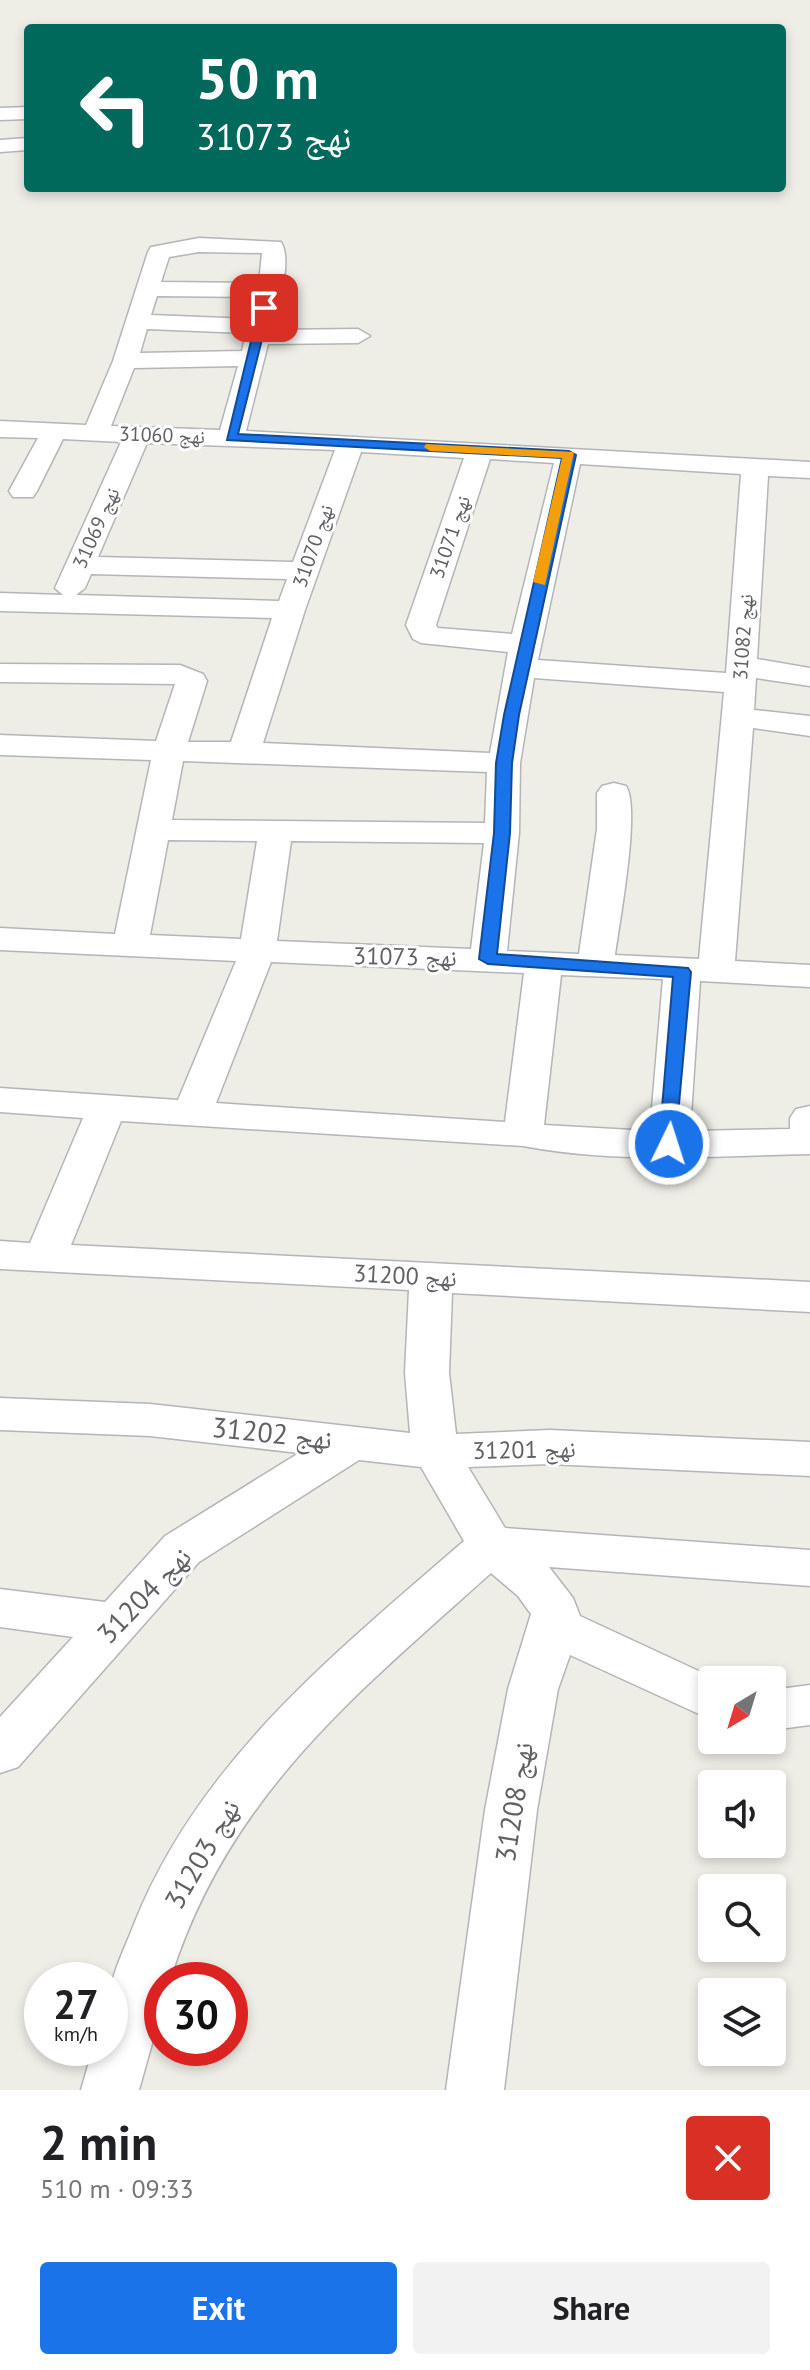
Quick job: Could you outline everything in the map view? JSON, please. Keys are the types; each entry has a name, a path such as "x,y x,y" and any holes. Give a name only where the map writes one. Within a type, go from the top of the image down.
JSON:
{"street":[{"path":"0,114 24,113"},
{"path":"0,146 24,144"},
{"path":"95,433 125,361 149,289 155,259 164,249 259,244 276,248 271,290 231,437"},
{"path":"149,289 271,290"},
{"path":"138,322 255,340"},
{"path":"125,361 255,340 358,336"},
{"name":"نهج 31060","path":"0,429 95,433 133,444 231,437 569,455 755,476 810,470"},
{"path":"23,491 54,432"},
{"name":"نهج 31070","path":"0,602 64,601 290,610 351,443"},
{"name":"نهج 31069","path":"64,601 133,444"},
{"name":"نهج 31071","path":"480,450 421,625 424,633 432,637 524,648"},
{"path":"488,959 502,833 504,763 524,648 569,455"},
{"name":"نهج 31082","path":"669,1144 699,972 739,689 755,476"},
{"path":"79,565 304,571"},
{"path":"244,752 290,610"},
{"path":"524,648 613,672 739,689 810,677"},
{"path":"0,673 157,673 189,677 192,686 169,751 130,946"},
{"path":"739,689 810,726"},
{"path":"3,753 244,752 504,763"},
{"path":"595,966 614,829 614,793"},
{"path":"152,830 502,833"},
{"path":"192,1115 257,953 276,831"},
{"name":"نهج 31073","path":"0,939 810,976"},
{"path":"523,1134 544,963"},
{"path":"0,1100 498,1135 523,1134 561,1141 669,1144 810,1142 810,1118"},
{"path":"45,1257 106,1109"},
{"name":"نهج 31200","path":"0,1255 810,1297"},
{"path":"431,1277 427,1373 435,1452 491,1545 535,1583 556,1611 555,1626 698,1693"},
{"name":"نهج 31202","path":"0,1414 150,1420 435,1452"},
{"name":"نهج 31204","path":"0,1752 182,1549 354,1441"},
{"name":"نهج 31201","path":"435,1452 550,1447 800,1458"},
{"path":"491,1545 810,1568"},
{"name":"نهج 31203","path":"110,2090 148,1963 177,1889 208,1832 256,1765 362,1660 491,1545"},
{"path":"0,1608 116,1623"},
{"name":"نهج 31208","path":"475,2090 511,1810 533,1689 555,1626"},
{"path":"786,1708 810,1705"}],"slow traffic":[{"path":"430,447 569,455 540,582"}],"route":[{"path":"264,308 231,437 569,455 520,668 504,763 502,833 488,959 682,972 669,1144"}]}
